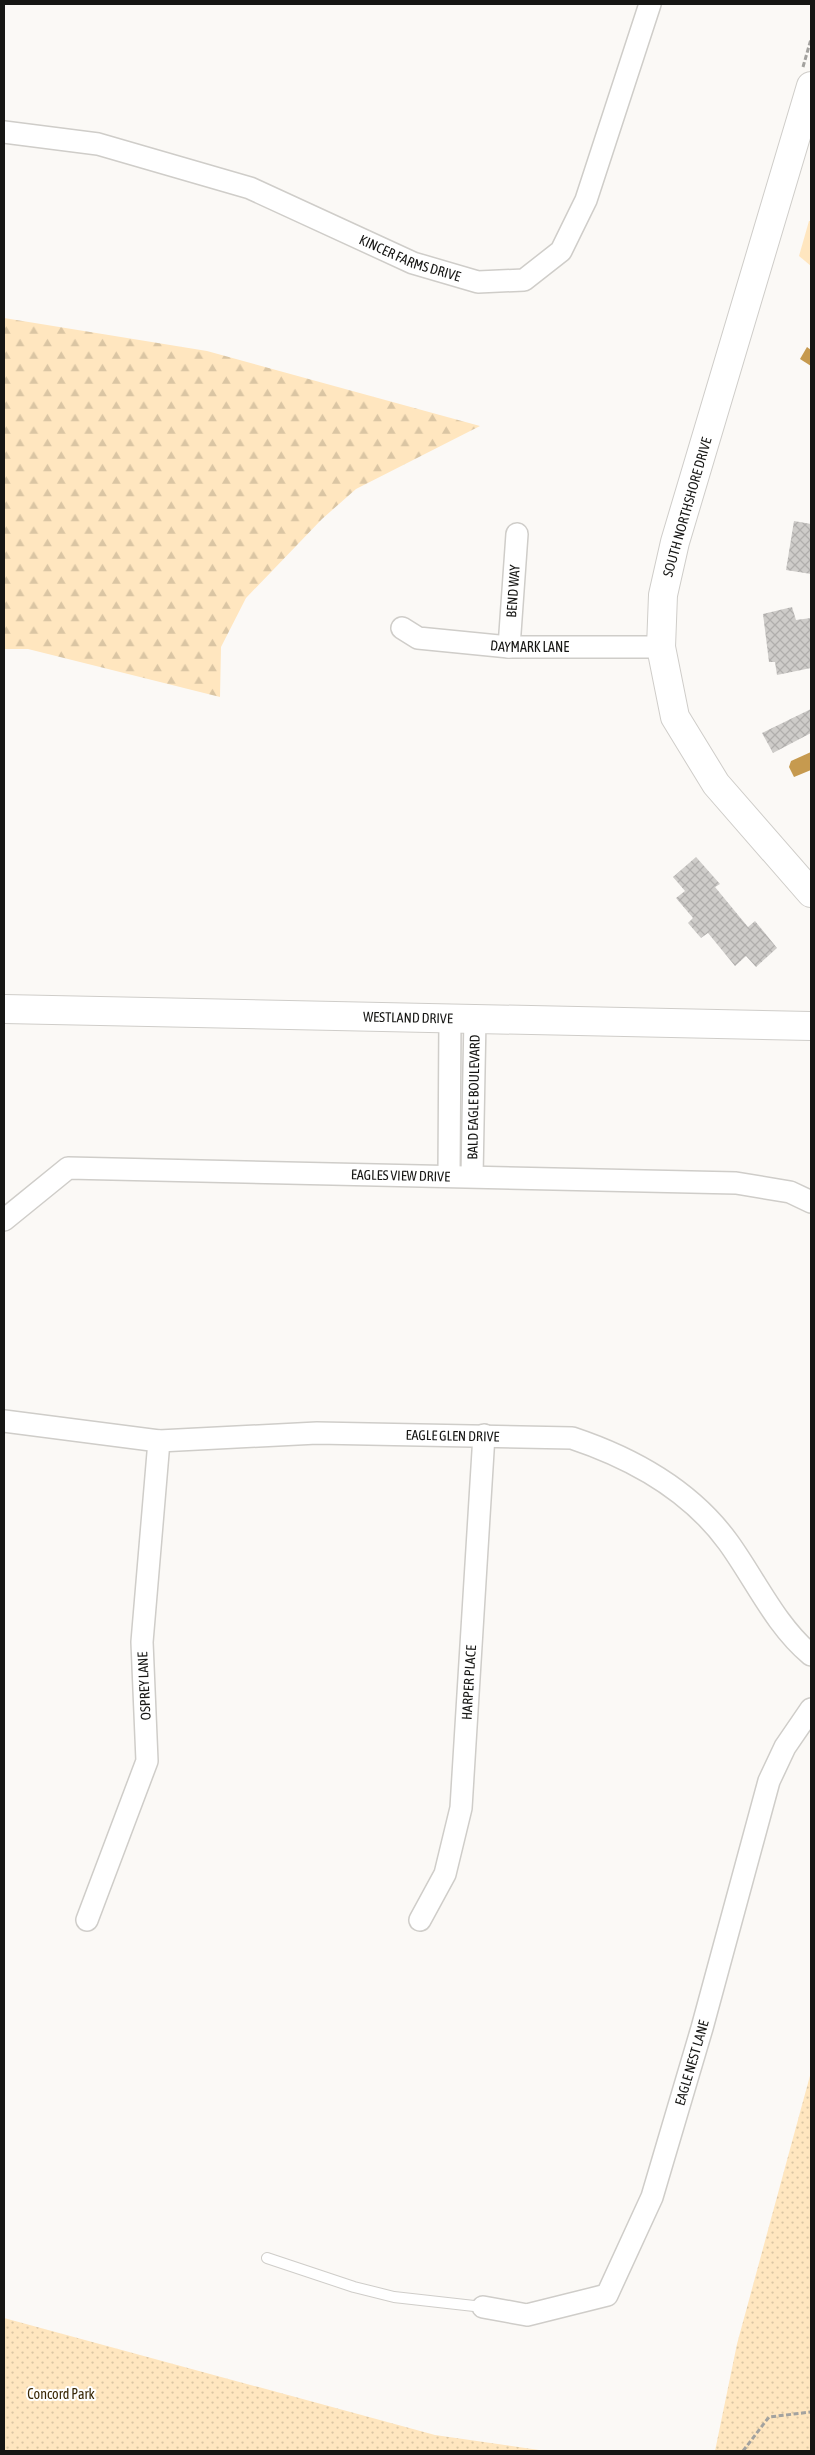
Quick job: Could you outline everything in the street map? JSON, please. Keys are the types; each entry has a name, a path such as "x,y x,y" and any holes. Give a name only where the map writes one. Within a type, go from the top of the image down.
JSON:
{"main road":[{"name":"SOUTH NORTHSHORE DRIVE","path":"811,86 675,542 662,595 661,647 675,717 690,742 716,784 811,892"},
{"name":"WESTLAND DRIVE","path":"4,1010 810,1026"}],"street":[{"name":"KINCER FARMS DRIVE","path":"4,132 98,144 250,188 413,263 478,282 524,280 561,251 586,200 650,4"},
{"name":"BEND WAY","path":"509,647 517,534"},
{"name":"DAYMARK LANE","path":"402,628 418,638 509,647 661,647"},
{"name":"BALD EAGLE BOULEVARD","path":"449,1176 462,1018"},
{"name":"BALD EAGLE BOULEVARD","path":"462,1018 472,1176"},
{"name":"EAGLES VIEW DRIVE","path":"4,1220 68,1168 736,1183 790,1192 811,1202"},
{"name":"EAGLE GLEN DRIVE","path":"4,1421 159,1441 317,1433 572,1438 598,1446 635,1464 680,1491 727,1541 784,1625 811,1655"},
{"name":"HARPER PLACE","path":"420,1920 446,1874 461,1808 484,1435"},
{"name":"OSPREY LANE","path":"87,1920 147,1761 142,1642 159,1441"},
{"name":"EAGLE NEST LANE","path":"483,2307 527,2315 606,2296 652,2197 702,2028 769,1781 785,1747 811,1709"}],"lane":[{"path":"267,2258 354,2287 394,2297 483,2307"}],"path":[{"path":"743,2451 769,2417 811,2412"}],"green space":[{"path":"809,221 811,221 811,266 799,256"},
{"path":"4,318 207,351 480,426 356,489 322,519 246,598 221,647 220,697 28,649 4,649"},
{"path":"811,2072 811,2451 715,2451 737,2344"},
{"name":"Concord Park","path":"4,2318 435,2435 546,2451 4,2451"}],"shaded area":[{"path":"807,347 811,350 811,366 800,359"},
{"path":"811,752 811,770 794,777 789,767 791,761"}],"building":[{"path":"794,521 811,524 811,574 786,570"},
{"path":"792,607 796,620 811,618 811,668 777,675 775,662 769,662 763,614"},
{"path":"811,709 811,733 773,753 762,733"},
{"path":"696,857 720,884 715,887 748,927 755,921 777,948 756,967 746,956 735,966 708,933 701,938 688,923 693,918 676,898 685,891 673,877"}]}
